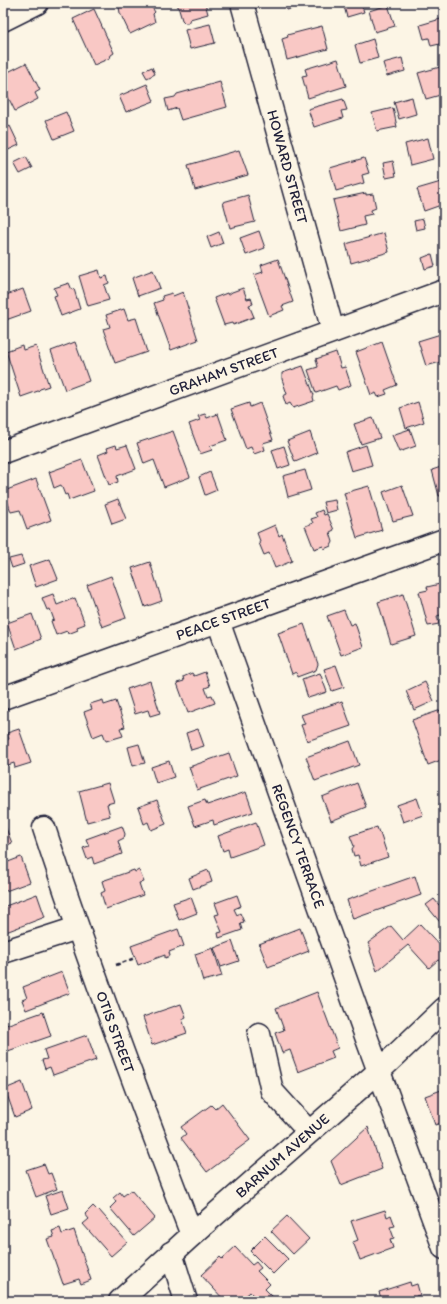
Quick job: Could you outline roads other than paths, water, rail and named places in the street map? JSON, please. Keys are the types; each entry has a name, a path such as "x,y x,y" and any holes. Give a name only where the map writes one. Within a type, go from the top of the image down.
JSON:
{"street":[{"path":"3,20 37,3"},
{"name":"HOWARD STREET","path":"242,3 333,331"},
{"name":"GRAHAM STREET","path":"3,452 444,291"},
{"name":"PEACE STREET","path":"3,698 444,540"},
{"name":"REGENCY TERRACE","path":"218,621 444,1248"},
{"name":"OTIS STREET","path":"44,828 77,928 140,1101 192,1235"},
{"path":"3,952 77,928"},
{"name":"BARNUM AVENUE","path":"120,1301 192,1235 379,1071 444,1009"},
{"path":"259,1034 272,1091 309,1132"},
{"path":"171,1254 186,1301"}]}
